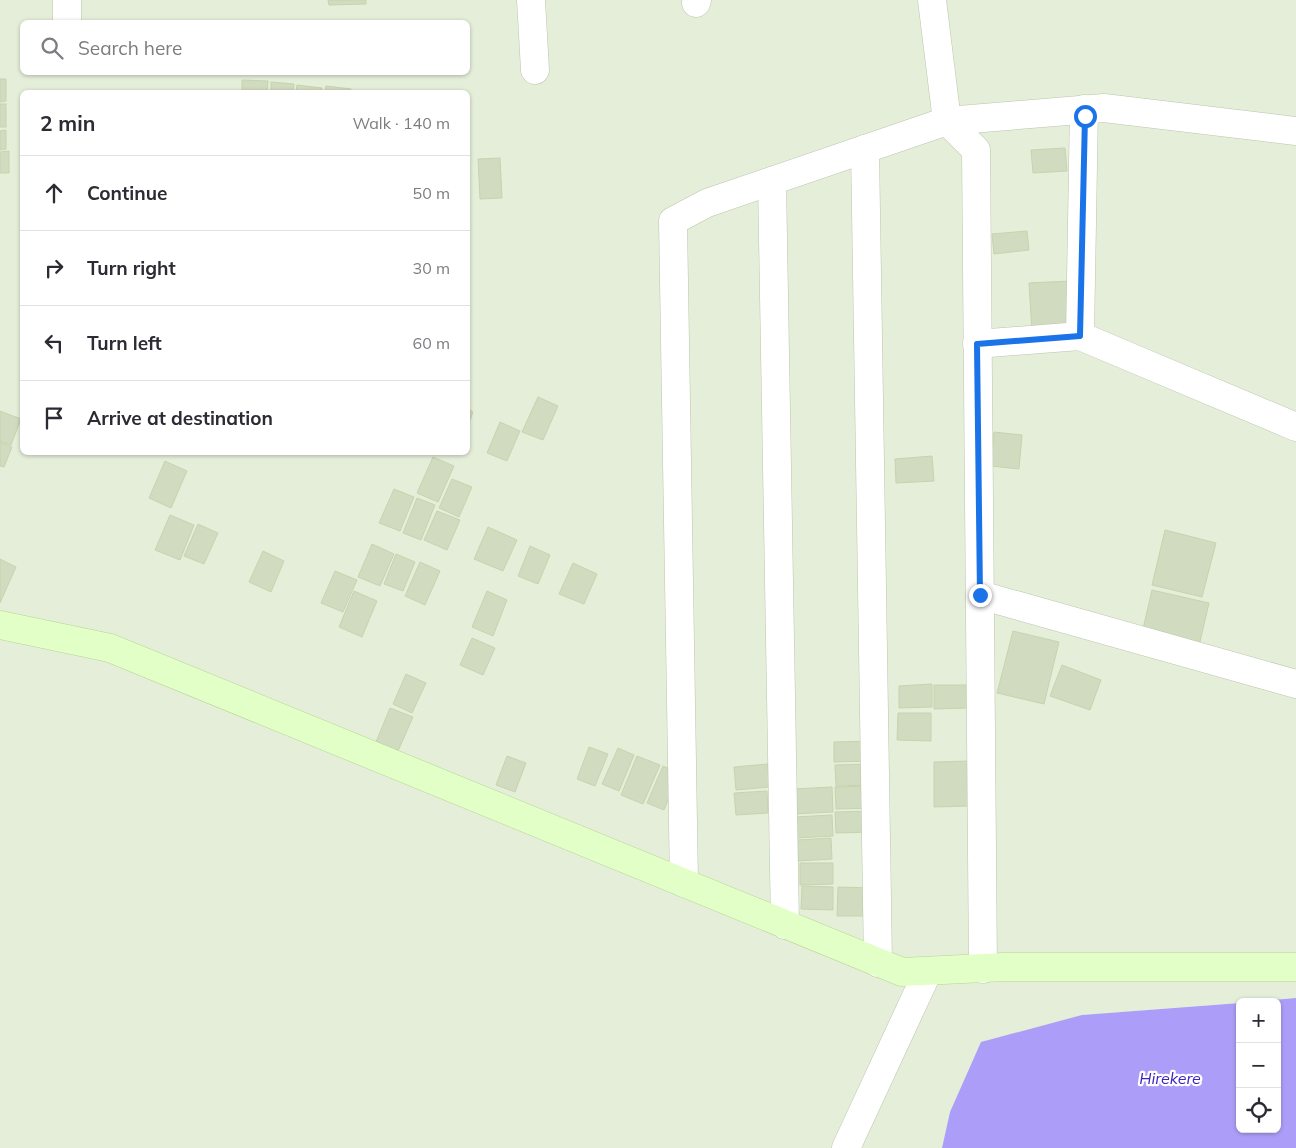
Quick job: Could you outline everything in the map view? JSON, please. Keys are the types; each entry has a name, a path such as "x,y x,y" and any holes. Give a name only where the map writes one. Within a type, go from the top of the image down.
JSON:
{"street":[{"path":"67,0 67,20"},
{"path":"532,0 535,70"},
{"path":"932,0 948,121 976,150 983,968"},
{"path":"684,883 673,221 707,203 948,121 1104,108 1296,131"},
{"path":"1080,336 1084,109"},
{"path":"865,149 878,963"},
{"path":"772,181 785,925"},
{"path":"977,344 1080,336 1296,427"},
{"path":"980,595 1296,684"},
{"path":"0,625 110,648 902,972 1004,967 1296,967"},
{"path":"846,1148 928,971"}],"shaded area":[{"path":"0,0 1296,0 1296,998 1236,998 1236,1003 1082,1015 950,1112 942,1148 0,1148"}],"water":[{"name":"Hirekere","path":"1296,998 1296,1148 942,1148 950,1112 981,1042 1082,1015 1236,1003 1236,1133 1281,1133 1281,999"}],"building":[{"path":"328,0 366,0 366,4 329,5"},
{"path":"0,79 6,79 6,101 0,102"},
{"path":"242,80 268,81 267,90 242,90"},
{"path":"271,82 294,84 293,90 271,90"},
{"path":"297,85 322,88 322,90 296,90"},
{"path":"326,86 351,89 351,90 325,90"},
{"path":"0,104 6,104 6,127 0,127"},
{"path":"6,130 6,149 0,150 0,131"},
{"path":"1065,148 1067,171 1033,173 1031,150"},
{"path":"9,151 9,173 0,173 0,152"},
{"path":"500,158 502,198 480,199 478,159"},
{"path":"1027,231 1029,250 994,254 992,234"},
{"path":"1070,281 1072,331 1032,333 1029,283"},
{"path":"538,397 558,406 543,440 522,432"},
{"path":"0,411 20,419 11,445 0,441"},
{"path":"500,422 520,431 507,461 487,453"},
{"path":"994,432 1022,435 1019,469 991,466"},
{"path":"0,442 12,447 4,467 0,466"},
{"path":"932,456 934,481 896,483 895,459"},
{"path":"433,457 454,466 438,502 417,493"},
{"path":"165,461 187,471 171,508 149,498"},
{"path":"452,479 472,487 459,517 439,508"},
{"path":"394,489 414,497 400,531 379,523"},
{"path":"417,498 435,505 421,540 403,533"},
{"path":"437,511 460,520 447,550 424,540"},
{"path":"170,515 194,525 180,560 155,550"},
{"path":"198,524 218,533 204,564 184,556"},
{"path":"488,527 517,540 503,571 474,559"},
{"path":"1165,530 1216,543 1202,597 1152,585"},
{"path":"372,544 394,554 380,586 358,577"},
{"path":"530,546 550,555 538,584 518,576"},
{"path":"263,551 284,561 271,592 249,582"},
{"path":"396,554 415,562 403,591 384,584"},
{"path":"0,559 16,567 0,603"},
{"path":"420,562 440,571 425,605 405,596"},
{"path":"573,563 597,574 584,604 559,594"},
{"path":"335,571 357,580 343,612 321,603"},
{"path":"1152,590 1209,603 1199,646 1142,633"},
{"path":"354,591 377,601 362,637 339,627"},
{"path":"487,591 507,600 493,636 472,627"},
{"path":"1013,631 1059,642 1044,704 997,693"},
{"path":"472,638 495,648 483,675 460,665"},
{"path":"1062,665 1101,680 1090,710 1050,696"},
{"path":"406,674 426,683 412,713 393,704"},
{"path":"932,684 932,707 899,708 899,686"},
{"path":"934,685 966,685 967,708 934,709"},
{"path":"390,708 413,717 398,751 376,742"},
{"path":"898,713 931,713 931,741 897,740"},
{"path":"871,741 872,761 834,762 834,742"},
{"path":"589,747 608,754 595,786 577,779"},
{"path":"618,748 634,755 619,791 602,784"},
{"path":"507,756 526,763 515,792 496,785"},
{"path":"637,756 660,765 643,804 621,795"},
{"path":"970,761 971,806 934,807 934,762"},
{"path":"768,764 770,787 736,790 734,767"},
{"path":"872,764 872,785 836,786 835,765"},
{"path":"663,766 679,773 664,810 647,803"},
{"path":"873,786 874,808 836,809 835,787"},
{"path":"832,787 833,812 793,814 792,789"},
{"path":"767,791 768,813 736,815 734,793"},
{"path":"874,811 874,832 836,833 835,812"},
{"path":"832,815 833,836 796,838 795,817"},
{"path":"831,838 832,859 798,861 797,840"},
{"path":"800,863 833,863 833,884 800,885"},
{"path":"802,886 833,887 833,910 801,909"},
{"path":"838,887 872,888 872,916 837,916"}],"route":[{"path":"980,595 977,344 1080,336 1085,116"}]}
